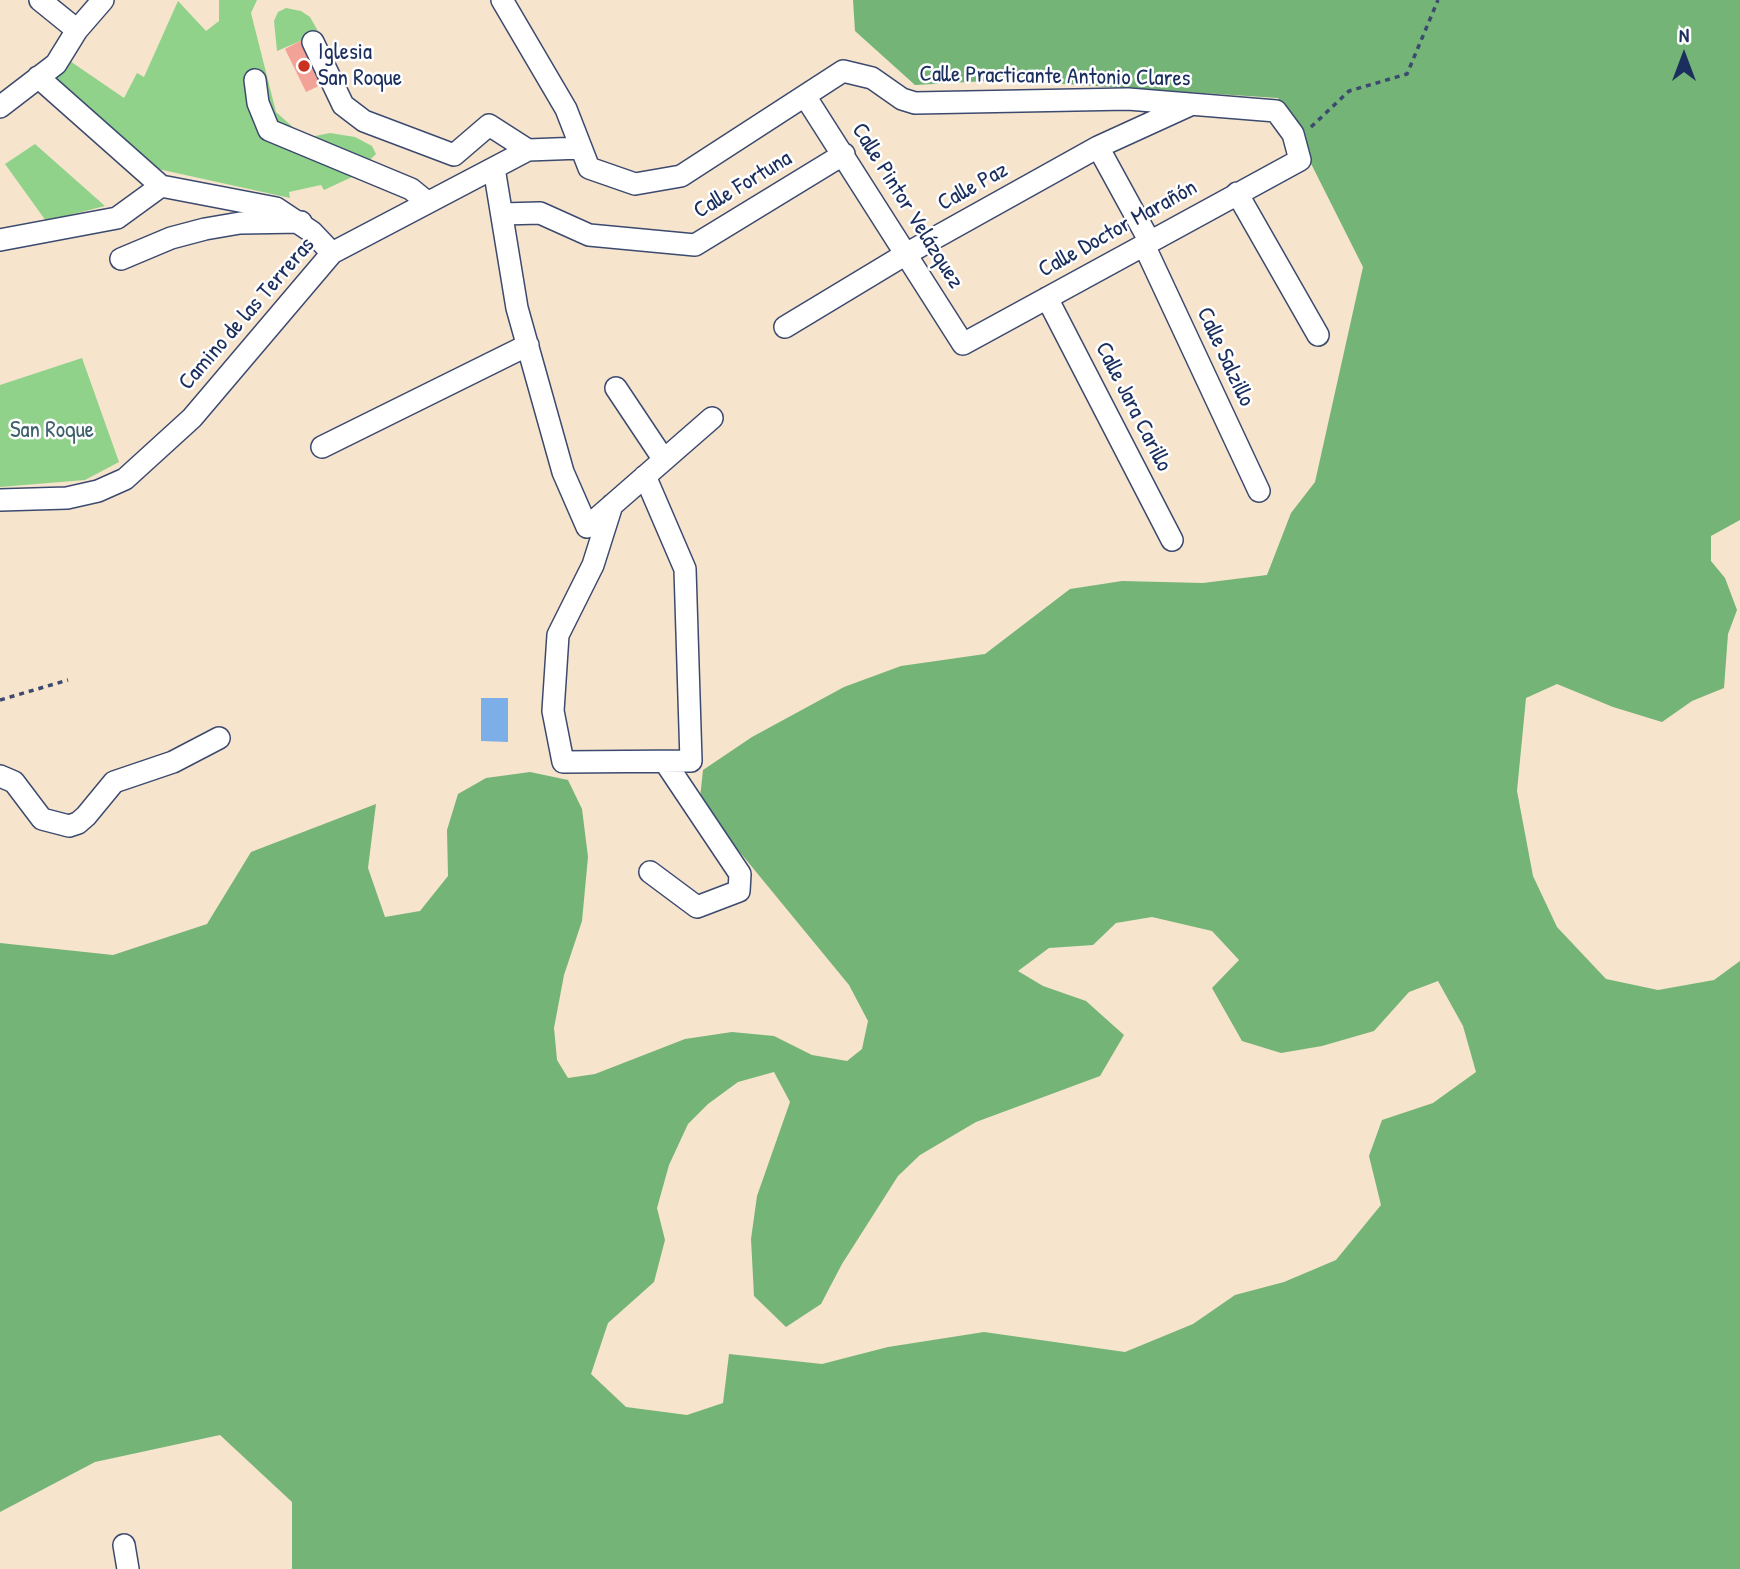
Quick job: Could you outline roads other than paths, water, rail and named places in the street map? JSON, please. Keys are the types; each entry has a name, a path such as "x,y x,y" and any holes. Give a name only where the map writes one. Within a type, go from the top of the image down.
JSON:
{"street":[{"path":"40,0 77,30"},
{"path":"0,107 56,64 77,30 103,0"},
{"name":"Calle Practicante Antonio Clares","path":"502,0 566,109 589,168 635,184 681,176 842,71 872,78 902,99 915,103 1128,99 1276,111 1293,134 1300,160"},
{"path":"313,42 343,105 364,121 454,155 489,125 528,150"},
{"path":"38,77 161,186 276,208 301,222 332,253"},
{"path":"255,80 258,103 269,131 411,189 427,202"},
{"name":"Calle Pintor Velázquez","path":"805,96 963,344"},
{"name":"Calle Paz","path":"785,327 906,254 1098,147 1192,104"},
{"name":"Calle Salzillo","path":"1098,147 1147,244 1259,491"},
{"name":"Camino de las Terreras","path":"0,500 67,498 98,491 125,479 192,418 332,253 528,150 581,148"},
{"name":"Calle Fortuna","path":"502,214 540,213 589,235 695,245 844,154"},
{"name":"Calle Doctor Marañón","path":"963,344 1300,160"},
{"path":"494,167 517,308 564,472 587,527 712,418"},
{"path":"0,240 117,218 161,186"},
{"path":"1237,193 1318,335"},
{"path":"121,260 171,238 205,229 240,223 301,222"},
{"name":"Calle Jara Carillo","path":"1047,298 1172,540"},
{"path":"322,447 528,345"},
{"path":"616,388 663,460"},
{"path":"612,505 593,565 558,635 553,711 563,762 691,761 685,569 645,476"},
{"path":"0,776 14,782 42,819 69,826 86,816 114,782 173,762 219,738"},
{"path":"650,872 697,908 739,891 740,874 665,762"},
{"path":"124,1545 128,1569"}],"water":[{"path":"481,698 508,698 508,742 481,741"}],"place":[{"name":"Iglesia San Roque","path":"304,66"}],"park label":[{"name":"San Roque","path":"52,431"}]}
